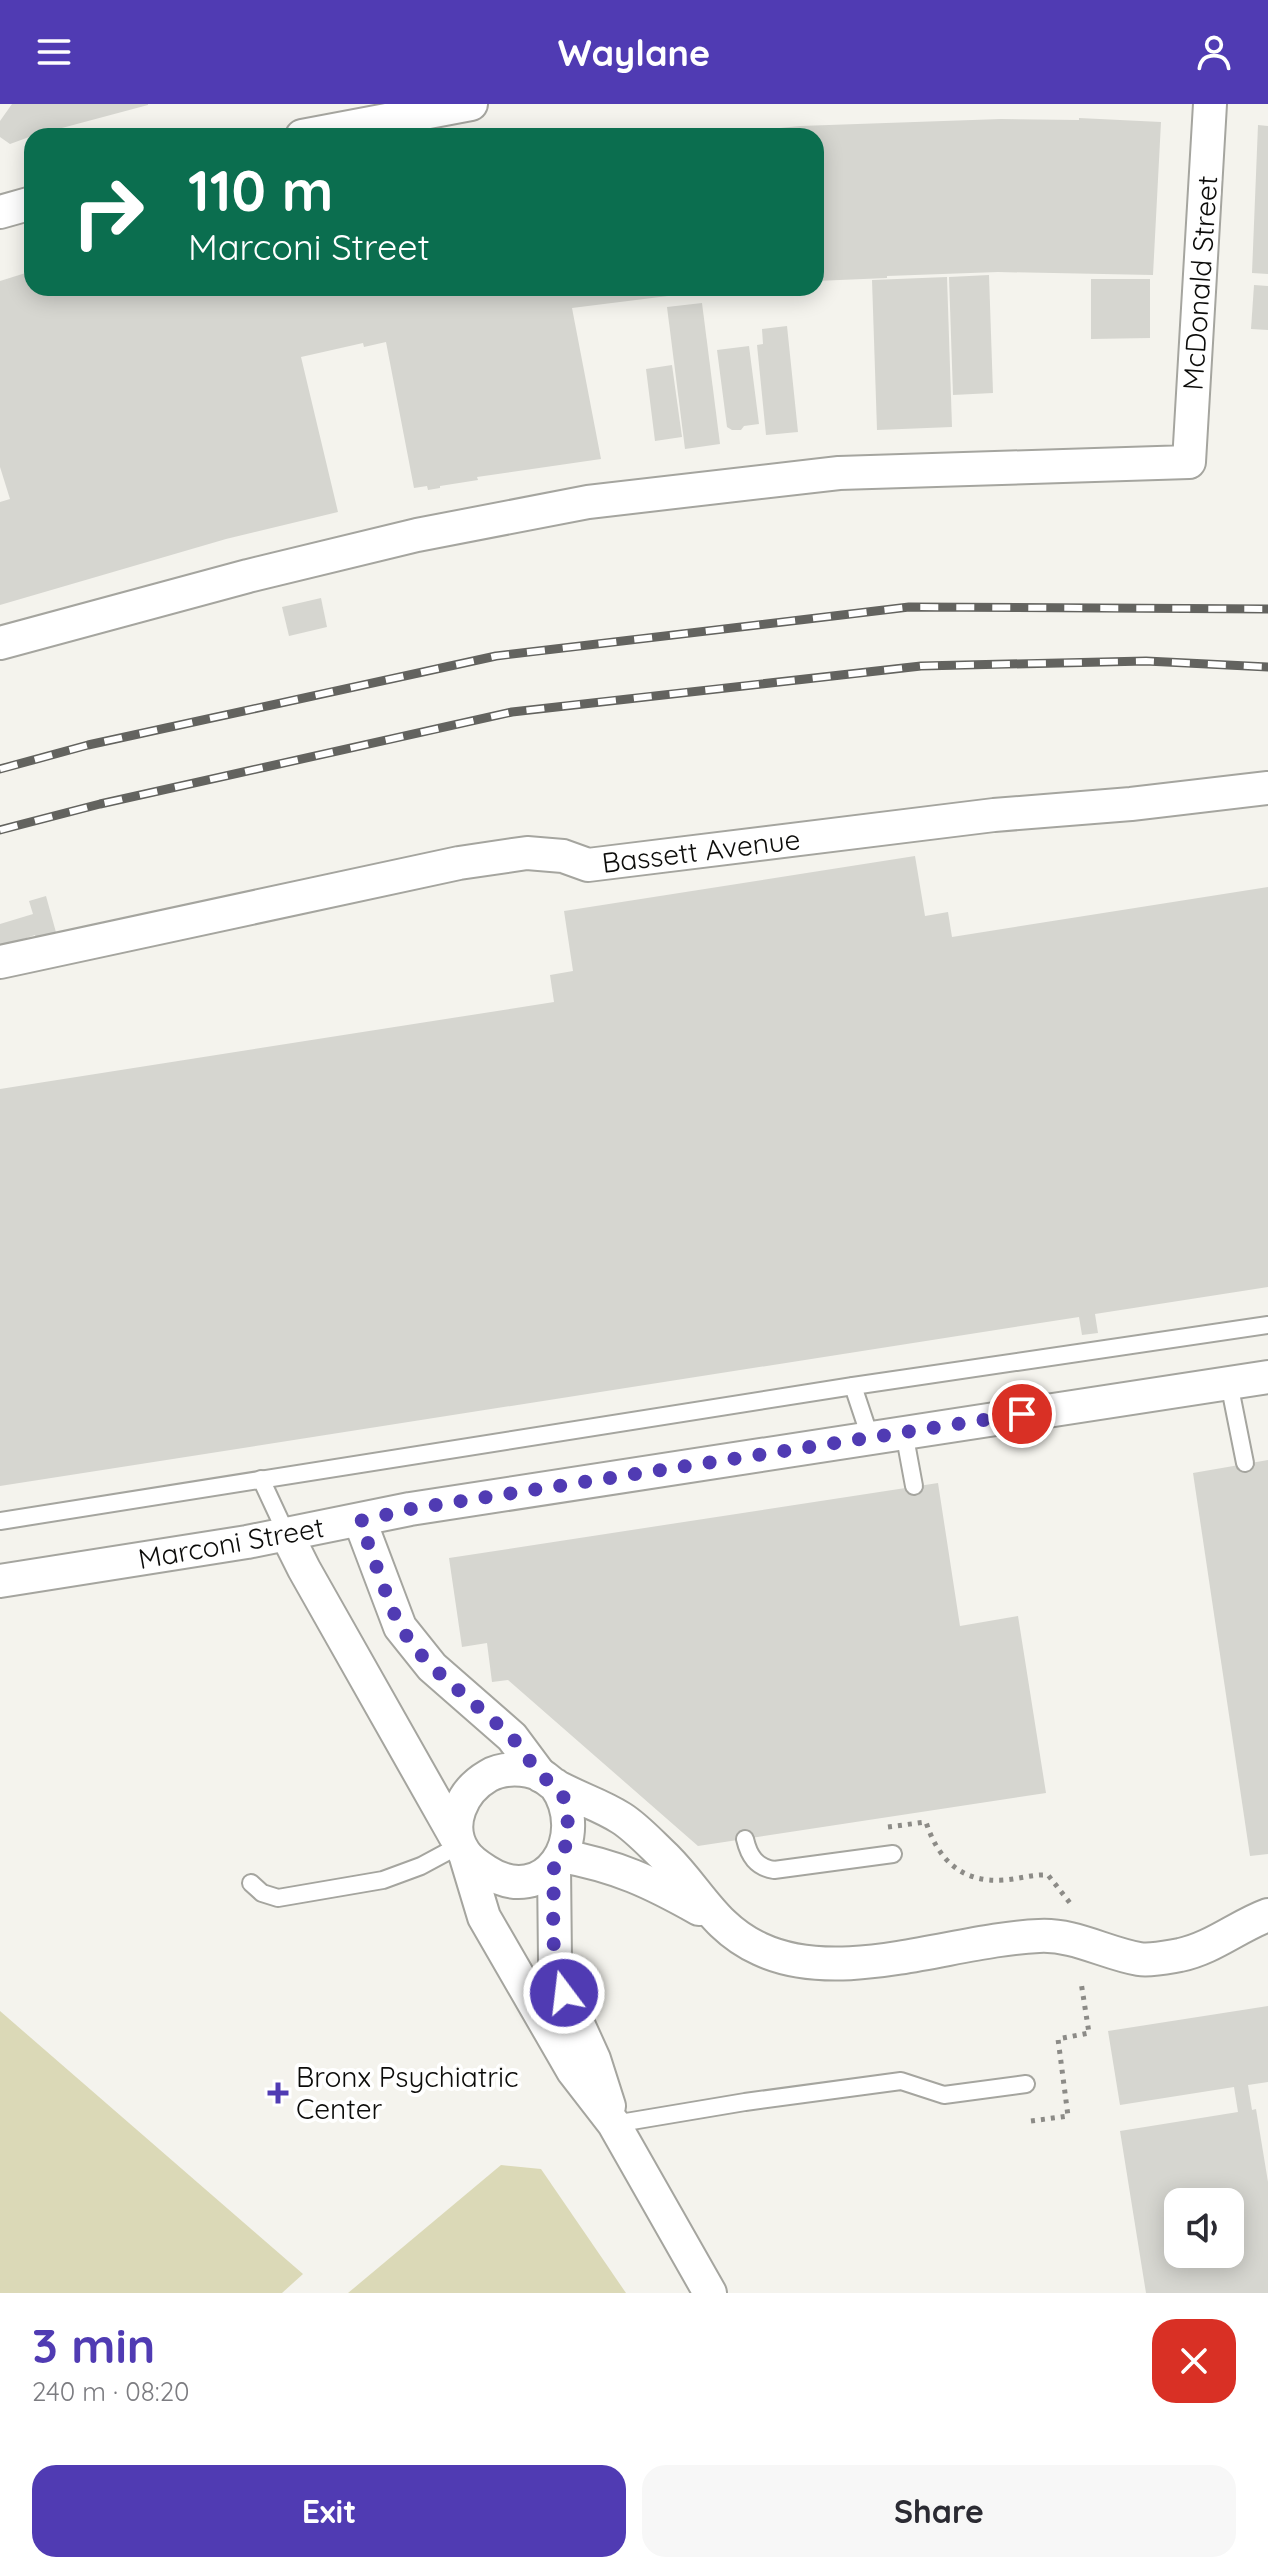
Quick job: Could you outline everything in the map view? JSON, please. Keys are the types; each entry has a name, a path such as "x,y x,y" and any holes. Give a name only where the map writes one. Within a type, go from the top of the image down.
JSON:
{"street":[{"path":"344,128 471,104"},
{"name":"McDonald Street","path":"0,643 233,579 417,535 588,502 839,473 1189,462 1210,104"},
{"path":"0,212 24,205"},
{"name":"Bassett Avenue","path":"0,962 459,863 527,853 563,856 588,865 994,815 1131,804 1268,788"},
{"name":"Marconi Street","path":"0,1581 287,1535 410,1509 1268,1377"},
{"path":"360,1521 400,1627 416,1649 432,1667 512,1737 564,1798 568,1811 567,1841 558,1861 555,1962 564,1993 594,2059 614,2124"},
{"path":"287,1535 460,1845 484,1917 573,2071 614,2124 710,2293"},
{"path":"558,1861 542,1876 528,1881 514,1882 490,1874 460,1845 459,1809 465,1796 488,1776 513,1770 548,1780 622,1818 667,1860 714,1917 731,1932 761,1950 800,1962 910,1957 1037,1936 1061,1937 1142,1960 1193,1951 1268,1915"},
{"path":"558,1861 622,1870 714,1917"}],"lane":[{"path":"0,1521 853,1386 1268,1325"},
{"path":"1229,1383 1245,1463"},
{"path":"853,1386 870,1437"},
{"path":"904,1432 914,1486"},
{"path":"261,1479 287,1535"},
{"path":"745,1839 751,1857 763,1868 774,1870 893,1854"},
{"path":"251,1883 262,1893 278,1898 383,1880 421,1866 460,1845"},
{"path":"614,2124 901,2081 944,2095 1026,2084"}],"path":[{"path":"1040,1875 1052,1878 1070,1903"},
{"path":"1031,2121 1068,2116 1058,2039 1089,2033 1081,1982"}],"shaded area":[{"path":"0,2011 303,2274 282,2293 0,2293"},
{"path":"501,2165 541,2169 626,2293 348,2293"}],"building":[{"path":"12,104 148,104 62,128 24,128 24,139 10,144 0,137 0,121"},
{"path":"1001,119 1161,122 1153,275 998,272 824,281 824,128 780,128"},
{"path":"1258,125 1268,126 1268,274 1252,273"},
{"path":"24,274 24,296 668,296 572,308 601,459 477,477 478,480 428,490 427,486 414,488 386,342 364,347 363,343 301,357 338,512 226,539 0,605 0,502 10,499 0,467 0,281"},
{"path":"989,275 993,393 953,395 949,277"},
{"path":"947,277 952,427 877,430 872,280"},
{"path":"1091,279 1150,279 1150,338 1091,339"},
{"path":"1254,285 1268,286 1268,330 1251,329"},
{"path":"702,303 720,444 685,449 667,307"},
{"path":"787,326 798,432 766,435 757,345 763,344 762,329"},
{"path":"749,346 759,424 732,430 727,427 717,350"},
{"path":"672,365 682,437 655,441 646,369"},
{"path":"321,598 327,627 289,636 282,607"},
{"path":"915,856 925,916 948,912 952,937 1268,887 1268,1287 1095,1314 1098,1333 1082,1335 1079,1317 0,1486 0,1089 554,1002 550,975 573,971 564,911"},
{"path":"46,896 57,936 37,942 35,935 0,947 0,924 33,914 29,901"},
{"path":"1268,1460 1268,1854 1250,1856 1193,1473"},
{"path":"938,1483 960,1626 1018,1616 1046,1793 698,1846 508,1680 492,1682 487,1643 462,1647 449,1558"},
{"path":"1268,2006 1268,2082 1248,2085 1252,2110 1256,2109 1268,2182 1268,2293 1146,2293 1120,2131 1238,2112 1234,2087 1120,2105 1108,2031"}],"railway":[{"path":"0,769 88,745 496,656 909,607 1268,609"},
{"path":"0,830 100,804 512,712 921,666 1146,661 1268,667"}],"place":[{"name":"Bronx Psychiatric Center","path":"278,2093"}],"route":[{"path":"564,1993 555,1962 553,1934 554,1866 562,1856 567,1841 568,1811 564,1798 555,1785 541,1776 512,1737 432,1667 416,1649 400,1627 360,1521 410,1509 1022,1414"}]}
